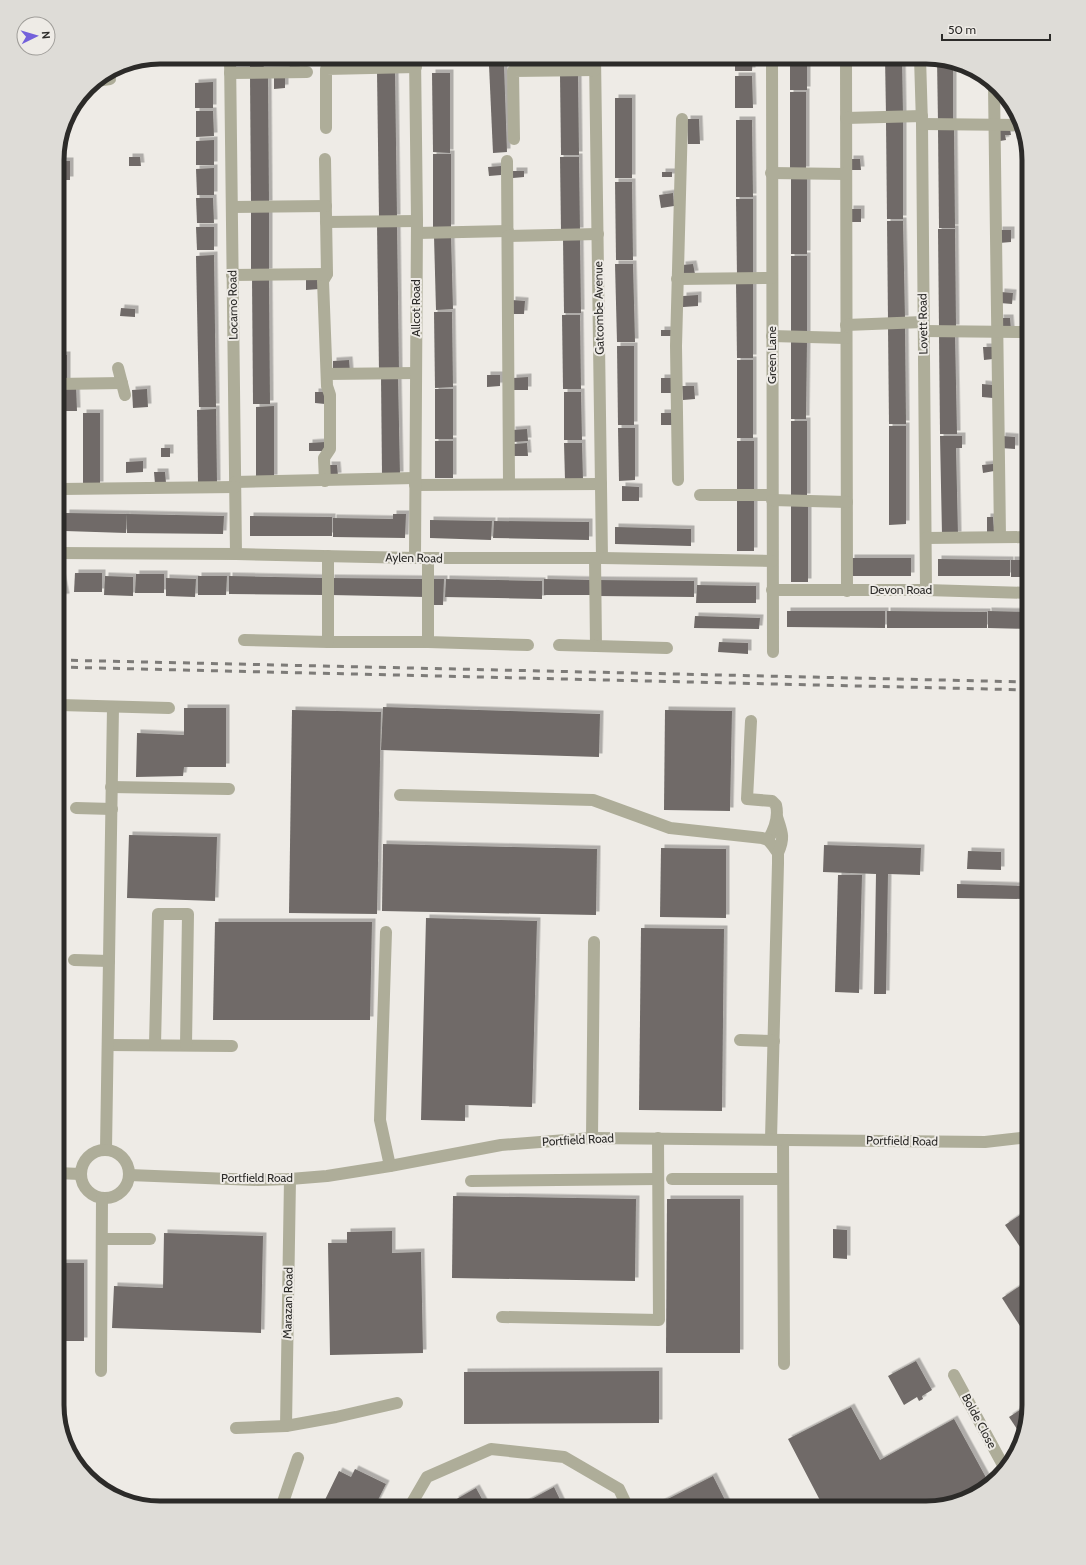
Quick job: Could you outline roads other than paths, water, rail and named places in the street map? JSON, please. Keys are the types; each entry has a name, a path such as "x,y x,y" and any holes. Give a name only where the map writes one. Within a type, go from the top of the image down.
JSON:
{"street":[{"name":"Locarno Road","path":"230,64 236,554"},
{"path":"326,128 326,69 390,64"},
{"name":"Allcot Road","path":"415,558 417,227 416,64"},
{"name":"Gatcombe Avenue","path":"595,64 601,484 596,646"},
{"name":"Green Lane","path":"772,64 773,652"},
{"path":"846,64 847,591"},
{"name":"Lovett Road","path":"920,64 926,590"},
{"path":"514,139 513,71 595,70"},
{"path":"230,73 307,72"},
{"path":"994,93 1000,537"},
{"path":"846,118 922,120 995,126 1016,125"},
{"path":"678,480 676,346 682,119"},
{"path":"324,159 327,274 322,281 327,386 330,395 330,449 324,458 325,480"},
{"path":"507,161 509,484"},
{"path":"772,173 846,174"},
{"path":"232,207 326,206"},
{"path":"326,222 508,234 598,234"},
{"path":"232,275 327,274"},
{"path":"678,279 772,278"},
{"path":"846,325 1022,332"},
{"path":"772,336 846,338"},
{"path":"118,368 126,395"},
{"path":"327,374 416,373"},
{"path":"64,384 122,383"},
{"path":"64,489 235,485 325,480 509,484 601,484"},
{"path":"700,495 772,497 847,502"},
{"path":"926,538 1022,537"},
{"name":"Aylen Road","path":"64,553 772,561"},
{"path":"328,556 328,642"},
{"path":"428,558 428,642"},
{"name":"Devon Road","path":"772,590 926,590 1022,593"},
{"path":"244,640 428,642 528,645"},
{"path":"559,645 667,648"},
{"path":"64,705 113,708 169,708"},
{"path":"106,1149 113,708"},
{"path":"751,721 748,799 772,801 776,805 777,817 782,832 782,843 778,853 771,1139"},
{"path":"111,787 229,789"},
{"path":"400,796 593,800 670,828 753,836 768,840 778,853"},
{"path":"76,808 112,809"},
{"path":"768,840 773,831 777,817"},
{"path":"155,1045 158,914 188,914 186,1045"},
{"path":"386,932 380,1120 390,1166"},
{"path":"592,1138 594,942"},
{"path":"74,960 109,961"},
{"path":"740,1040 774,1041"},
{"path":"108,1045 232,1046"},
{"name":"Portfield Road","path":"129,1175 258,1180 290,1179 327,1176 390,1166 501,1145 592,1138 985,1142 1022,1138"},
{"path":"502,1317 659,1320 658,1138"},
{"path":"783,1140 784,1364"},
{"path":"106,1149 114,1151 122,1156 127,1163 129,1175 128,1183 116,1196 102,1198 94,1196 87,1191 82,1184 80,1174 82,1165 92,1152 106,1149"},
{"path":"64,1173 80,1174"},
{"path":"672,1178 783,1179"},
{"name":"Marazan Road","path":"286,1426 290,1179"},
{"path":"471,1181 658,1179"},
{"path":"101,1371 102,1198"},
{"path":"102,1243 150,1239"},
{"name":"Bolde Close","path":"954,1375 1002,1464"},
{"path":"236,1428 286,1426 336,1418 397,1403"},
{"path":"413,1501 427,1477 491,1449 564,1457 619,1489 625,1501"},
{"path":"283,1501 298,1458"}],"railway":[{"path":"64,660 1022,682"},
{"path":"64,667 1022,690"}]}
